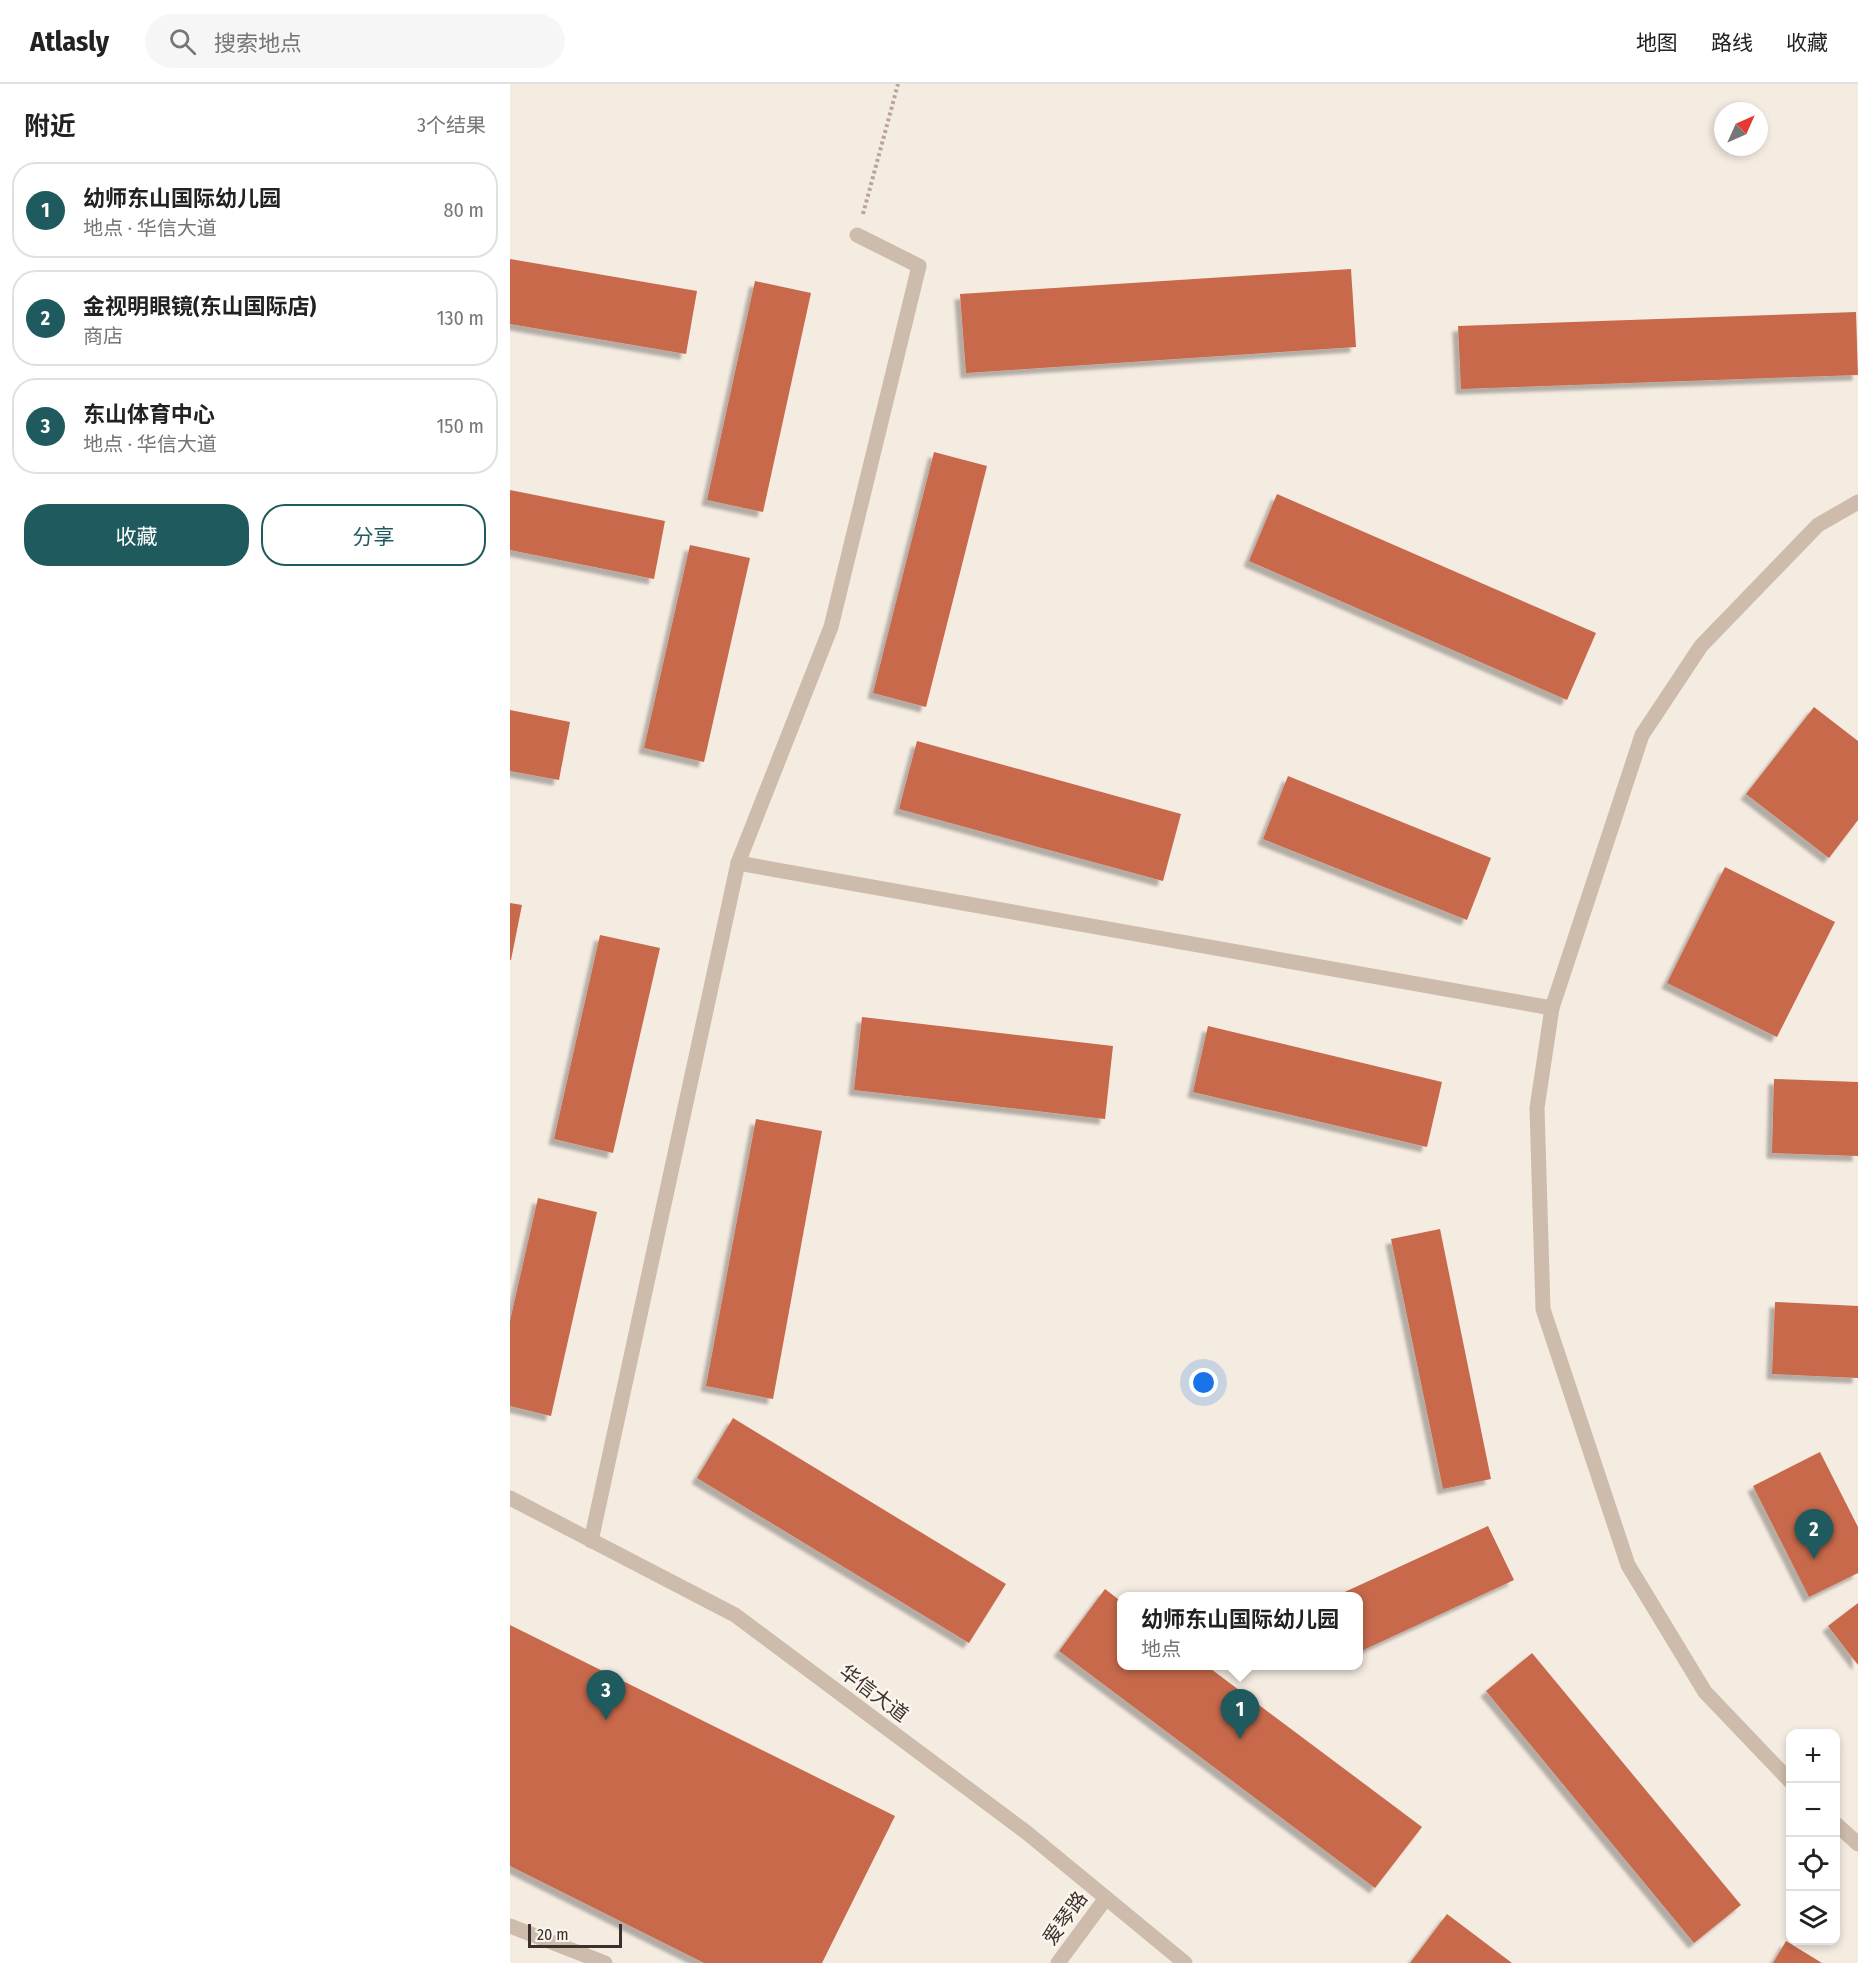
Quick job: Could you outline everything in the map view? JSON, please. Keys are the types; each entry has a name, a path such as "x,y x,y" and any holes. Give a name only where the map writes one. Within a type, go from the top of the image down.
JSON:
{"street":[{"path":"591,1541 738,863 831,627 919,266 857,235"},
{"path":"1786,1776 1705,1692 1628,1565 1543,1309 1537,1108 1552,1008 1642,735 1701,646 1818,525 1858,502"},
{"path":"738,863 1552,1008"},
{"name":"华信大道","path":"510,1498 735,1616 1026,1832 1185,1963"},
{"path":"1840,1828 1858,1844"},
{"name":"爱琴路","path":"1058,1963 1106,1898"},
{"path":"510,1926 605,1963"}],"path":[{"path":"857,235 898,84"}],"building":[{"path":"510,259 697,291 686,354 510,324"},
{"path":"1351,269 1356,347 966,373 960,294"},
{"path":"755,281 811,293 763,512 707,500"},
{"path":"1856,312 1858,375 1461,389 1458,326"},
{"path":"934,452 987,466 926,707 873,693"},
{"path":"510,490 665,521 654,579 510,550"},
{"path":"1277,494 1596,633 1567,700 1249,561"},
{"path":"690,545 750,558 704,762 644,748"},
{"path":"1814,707 1858,741 1858,820 1829,858 1746,794"},
{"path":"510,710 570,722 559,780 510,771"},
{"path":"917,741 1181,814 1163,881 899,809"},
{"path":"1288,776 1491,858 1467,920 1263,839"},
{"path":"1725,867 1835,922 1777,1037 1667,983"},
{"path":"510,903 522,905 511,960 510,960"},
{"path":"600,935 660,948 613,1153 554,1139"},
{"path":"862,1017 1113,1046 1105,1119 854,1090"},
{"path":"1208,1026 1442,1082 1427,1147 1193,1092"},
{"path":"1774,1079 1858,1082 1858,1156 1772,1153"},
{"path":"756,1119 822,1131 773,1399 706,1386"},
{"path":"538,1198 597,1212 551,1416 510,1406 510,1321"},
{"path":"1440,1229 1491,1479 1443,1489 1391,1239"},
{"path":"1775,1302 1858,1306 1858,1378 1772,1374"},
{"path":"733,1418 1006,1584 969,1643 697,1478"},
{"path":"1820,1452 1858,1527 1858,1573 1809,1597 1753,1486"},
{"path":"1488,1526 1514,1580 1363,1650 1363,1592 1345,1592"},
{"path":"1105,1589 1117,1598 1117,1670 1212,1670 1422,1827 1375,1888 1059,1651"},
{"path":"1858,1603 1858,1665 1828,1626"},
{"path":"510,1625 895,1816 822,1963 704,1963 510,1866"},
{"path":"1532,1653 1741,1905 1694,1943 1486,1691"},
{"path":"1447,1914 1512,1963 1410,1963"},
{"path":"1786,1941 1786,1945 1793,1945 1822,1963 1773,1963"}],"place":[{"name":"金视明眼镜(东山国际店)","path":"1814,1559"},
{"name":"东山体育中心","path":"606,1720"},
{"name":"幼师东山国际幼儿园","path":"1240,1739"}]}
